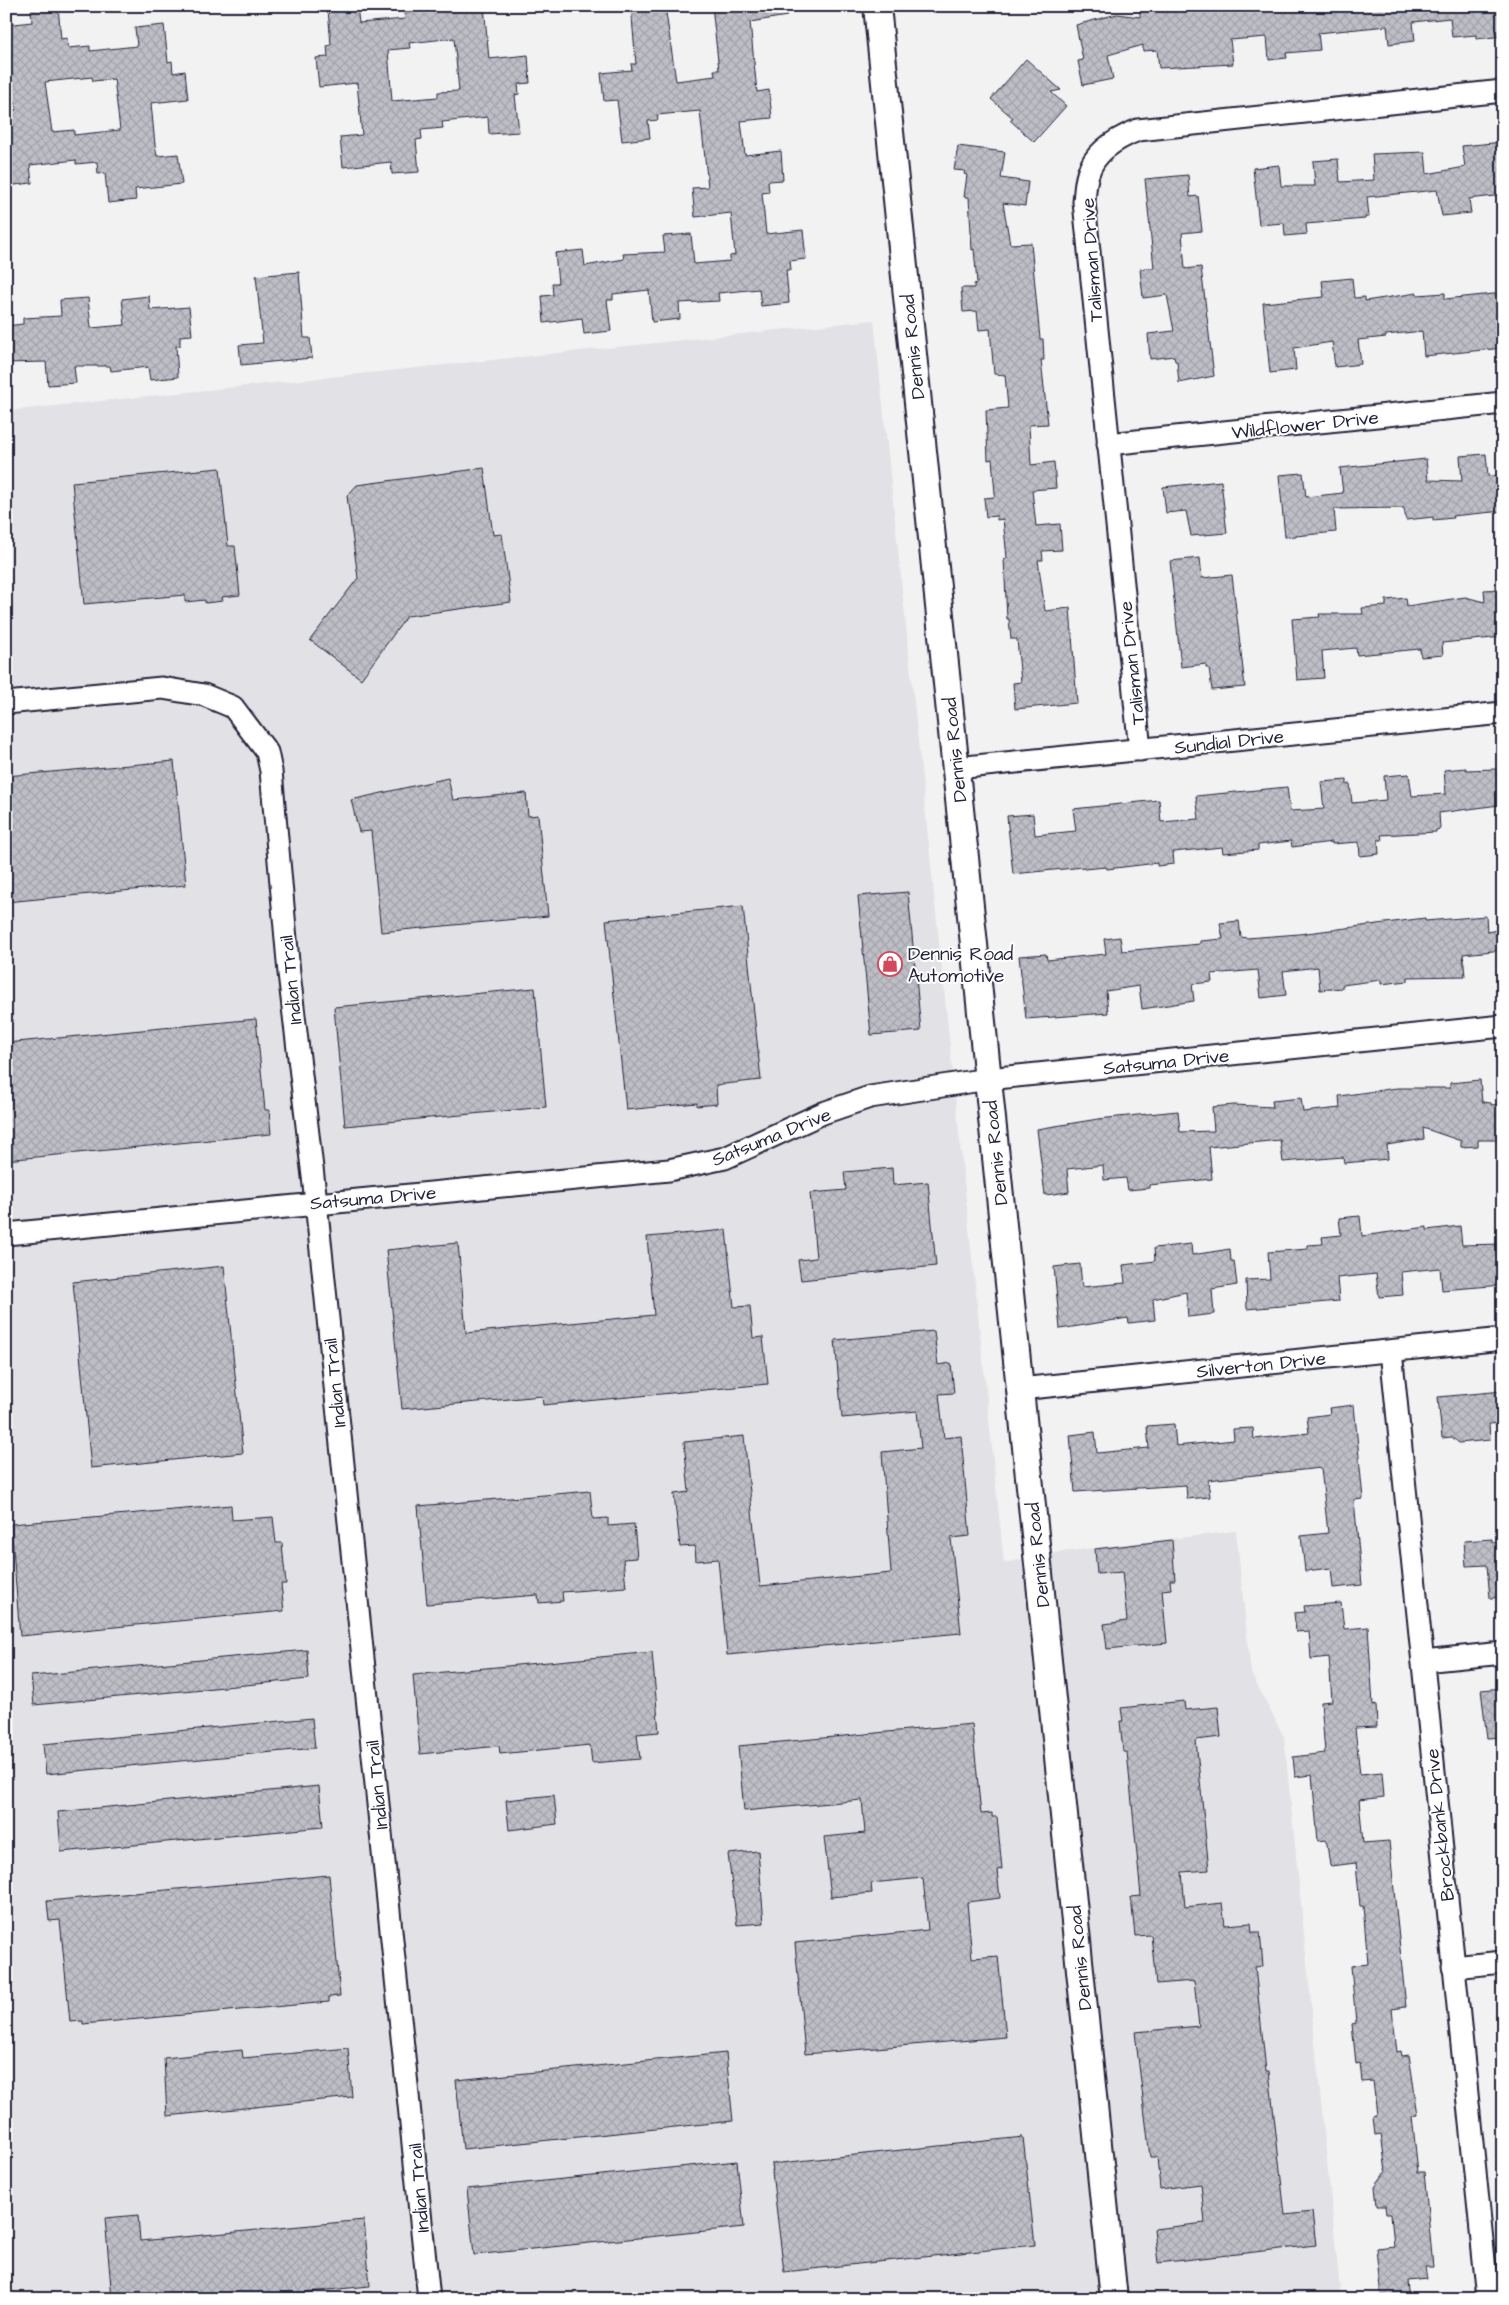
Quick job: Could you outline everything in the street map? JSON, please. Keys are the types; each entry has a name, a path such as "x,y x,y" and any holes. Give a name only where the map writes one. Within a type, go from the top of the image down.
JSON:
{"street":[{"name":"Dennis Road","path":"877,6 1114,2299"},
{"name":"Talisman Drive","path":"1140,750 1084,202 1088,172 1100,155 1118,138 1138,130 1503,91"},
{"name":"Wildflower Drive","path":"1108,444 1503,403"},
{"name":"Indian Trail","path":"6,703 162,688 204,695 233,707 267,752 271,771 289,972 316,1202 429,2299"},
{"name":"Sundial Drive","path":"956,768 1503,713"},
{"name":"Satsuma Drive","path":"6,1234 316,1202 669,1170 725,1158 823,1113 870,1097 988,1080 1503,1026"},
{"name":"Silverton Drive","path":"1020,1389 1503,1339"},
{"name":"Brockbank Drive","path":"1391,1350 1453,1967 1494,2276 1488,2299"},
{"path":"1423,1661 1503,1652"},
{"path":"1453,1967 1503,1962"}],"shaded area":[{"path":"874,320 1004,1563 1060,1552 1236,1531 1251,1673 1284,1737 1341,2299 6,2299 6,411"}],"building":[{"path":"357,6 359,23 405,19 404,14 426,11 426,6 484,6 489,59 528,55 530,83 518,84 519,94 515,95 519,132 489,134 488,117 442,122 443,128 421,130 422,139 416,140 419,172 392,174 391,162 343,167 340,137 362,135 357,83 319,87 316,58 328,57 327,46 331,45 328,9","holes":["454,38 459,91 438,92 438,97 392,101 388,50 410,48 409,43"]},
{"path":"631,6 665,6 676,81 715,76 714,70 719,70 712,6 786,6 787,16 750,22 757,92 769,90 772,118 741,121 745,155 781,151 783,180 768,181 769,192 762,193 766,234 803,230 806,259 790,261 791,270 786,270 789,303 761,306 759,289 718,293 719,301 679,303 680,319 652,322 649,290 613,294 613,300 607,300 611,331 584,334 582,318 544,323 542,296 553,295 552,283 558,283 555,253 583,250 585,266 624,259 623,254 665,252 663,236 691,234 694,264 730,261 730,256 735,255 731,213 695,217 692,188 708,187 700,111 657,115 658,120 648,121 650,138 622,141 617,100 604,101 601,73 632,70 631,64 636,64"},
{"path":"1191,6 1191,9 1253,6 1253,12 1309,6 1503,6 1503,36 1476,39 1476,35 1452,37 1450,18 1413,22 1415,41 1389,44 1387,26 1318,33 1320,50 1286,53 1287,58 1269,60 1267,37 1230,40 1233,64 1159,68 1157,50 1143,51 1143,45 1108,55 1113,79 1083,85 1078,61 1083,60 1076,25 1117,14 1140,17 1140,10 1145,10 1144,7"},
{"path":"58,7 61,39 67,38 68,48 90,46 90,51 137,46 135,28 164,25 168,62 172,61 173,73 185,71 188,99 151,103 155,145 157,156 178,154 182,184 135,189 136,200 108,203 105,173 98,174 97,162 76,164 76,160 30,165 32,183 6,186 6,110 16,110 11,65 9,55 6,56 6,25 32,22 31,10","holes":["92,77 93,81 114,79 120,130 74,135 74,130 52,132 45,82"]},
{"path":"1026,59 1061,90 1051,92 1066,106 1034,142 1010,120 1013,118 991,99"},
{"path":"1503,142 1503,195 1469,199 1471,213 1442,216 1437,190 1367,197 1369,217 1365,217 1365,219 1306,224 1307,234 1285,236 1284,223 1259,225 1253,168 1279,165 1281,186 1315,186 1313,161 1338,159 1340,182 1374,180 1372,154 1425,152 1427,174 1465,167 1462,146"},
{"path":"958,146 1005,152 1001,178 1028,182 1025,206 1003,203 1010,244 1031,243 1040,339 1043,339 1044,360 1041,360 1048,424 1029,425 1031,465 1054,462 1056,488 1032,490 1036,526 1060,524 1062,550 1042,551 1043,560 1038,560 1045,611 1070,608 1077,703 1015,709 1013,683 1021,682 1017,639 1011,639 1009,619 1007,619 1004,559 1007,558 1003,519 997,520 997,516 986,517 984,498 994,497 995,493 992,459 988,460 986,410 1008,408 1005,375 994,374 990,329 979,330 977,311 963,312 961,288 974,288 974,284 977,283 974,249 972,250 969,197 964,197 967,175 964,174 965,171 954,170"},
{"path":"1188,175 1190,197 1198,196 1202,231 1182,233 1185,269 1201,267 1214,376 1179,383 1177,361 1175,361 1174,356 1150,359 1148,334 1174,331 1167,295 1143,298 1140,269 1154,268 1145,179"},
{"path":"299,272 304,338 310,338 312,358 241,365 239,345 263,343 256,276"},
{"path":"1352,278 1354,298 1365,297 1365,301 1417,293 1417,295 1445,293 1445,299 1503,293 1503,348 1424,356 1422,331 1358,340 1361,364 1335,367 1332,342 1294,348 1296,370 1270,373 1263,303 1324,297 1322,281"},
{"path":"149,296 150,310 189,307 192,335 180,336 180,346 176,346 178,377 150,380 148,367 111,371 110,366 74,366 76,383 48,385 46,362 6,363 6,326 23,324 23,318 61,316 60,300 88,298 91,328 125,325 122,299"},
{"path":"1486,454 1488,476 1503,475 1503,511 1452,516 1453,518 1433,520 1433,517 1406,520 1404,508 1334,509 1336,532 1285,537 1279,475 1303,473 1306,497 1343,493 1340,468 1426,459 1428,480 1462,481 1460,456"},
{"path":"220,468 228,546 235,546 240,595 222,597 223,601 205,603 205,600 185,602 185,595 84,604 72,482"},
{"path":"484,468 493,535 502,534 511,602 407,616 361,679 310,640 358,578 347,496 357,485"},
{"path":"1221,481 1227,533 1191,536 1186,511 1166,513 1163,487"},
{"path":"1200,558 1202,578 1232,575 1245,687 1212,690 1209,668 1206,668 1206,664 1181,667 1170,561"},
{"path":"1503,589 1503,637 1442,643 1443,655 1421,657 1420,649 1357,655 1356,648 1322,651 1324,678 1297,680 1292,619 1320,617 1319,614 1363,614 1362,608 1386,606 1386,600 1406,598 1407,606 1465,597 1485,602 1484,590"},
{"path":"174,761 186,885 6,902 6,776"},
{"path":"1466,768 1466,770 1496,769 1499,805 1439,813 1440,829 1436,830 1436,832 1381,835 1382,840 1378,840 1379,854 1360,856 1359,842 1332,844 1332,842 1292,847 1291,841 1258,845 1258,850 1223,853 1222,847 1173,852 1174,864 1157,866 1157,863 1107,869 1106,867 1084,869 1084,867 1013,874 1007,816 1033,814 1035,835 1076,831 1073,809 1159,800 1161,822 1199,819 1196,796 1287,787 1290,811 1324,809 1321,782 1347,780 1347,785 1350,784 1352,803 1386,800 1384,776 1409,774 1412,796 1446,794 1444,770"},
{"path":"448,778 453,800 526,793 528,816 538,815 548,916 381,932 371,831 359,832 351,800"},
{"name":"Dennis Road Automotive","path":"908,892 921,1031 871,1035 858,896"},
{"path":"743,906 761,1080 716,1085 717,1104 697,1106 697,1103 626,1110 606,920"},
{"path":"1486,916 1487,932 1503,929 1503,950 1463,954 1465,976 1408,977 1408,981 1381,984 1381,980 1342,985 1342,988 1320,990 1318,967 1283,971 1286,995 1261,998 1258,970 1211,974 1212,982 1192,984 1194,1001 1142,1009 1139,986 1106,991 1108,1013 1026,1019 1019,956 1046,954 1047,960 1106,954 1104,939 1120,937 1122,951 1200,944 1200,941 1223,939 1220,923 1239,921 1241,937 1247,938 1299,934 1425,918 1425,921"},
{"path":"535,988 546,1107 345,1126 334,1007"},
{"path":"256,1019 265,1110 269,1110 271,1134 6,1160 6,1043"},
{"path":"1480,1080 1482,1102 1491,1103 1491,1105 1503,1104 1503,1140 1478,1140 1478,1146 1461,1147 1461,1141 1423,1128 1424,1139 1387,1145 1388,1159 1344,1163 1343,1157 1283,1162 1280,1140 1209,1147 1212,1179 1149,1185 1149,1188 1128,1190 1126,1178 1104,1180 1103,1165 1067,1169 1069,1192 1045,1195 1037,1129 1098,1119 1178,1111 1180,1132 1214,1131 1212,1107 1234,1105 1273,1107 1272,1101 1301,1098 1303,1112 1340,1108 1339,1096 1397,1088 1450,1088 1450,1083"},
{"path":"892,1168 893,1185 928,1182 936,1266 801,1280 798,1260 816,1258 810,1193 846,1190 844,1172"},
{"path":"1360,1216 1362,1236 1427,1227 1427,1230 1460,1226 1462,1245 1503,1244 1503,1285 1442,1290 1440,1268 1401,1272 1403,1295 1379,1297 1376,1274 1337,1278 1339,1301 1247,1309 1246,1280 1270,1279 1268,1252 1308,1249 1308,1245 1323,1244 1322,1237 1341,1235 1339,1218"},
{"path":"726,1230 734,1307 750,1306 753,1338 763,1337 768,1384 543,1405 542,1396 402,1409 386,1250 458,1243 466,1333 654,1315 647,1237"},
{"path":"1191,1244 1192,1255 1230,1249 1231,1261 1234,1261 1237,1285 1212,1289 1214,1314 1188,1317 1186,1292 1153,1299 1155,1320 1129,1323 1128,1318 1060,1329 1054,1267 1080,1264 1082,1287 1125,1283 1123,1265 1155,1261 1154,1248"},
{"path":"224,1266 243,1453 91,1468 73,1282"},
{"path":"934,1331 938,1365 951,1363 954,1393 939,1394 944,1438 961,1436 970,1536 951,1538 961,1633 727,1655 718,1559 696,1561 695,1546 680,1547 674,1494 689,1492 684,1442 744,1436 760,1586 891,1573 882,1452 921,1448 917,1411 842,1418 835,1340"},
{"path":"1503,1391 1503,1423 1489,1424 1490,1440 1459,1443 1452,1437 1442,1438 1438,1397"},
{"path":"1354,1405 1363,1499 1354,1500 1362,1585 1333,1588 1331,1568 1305,1571 1301,1536 1328,1533 1321,1468 1208,1480 1210,1497 1187,1499 1186,1485 1075,1492 1070,1435 1095,1432 1097,1453 1149,1448 1147,1426 1174,1424 1176,1446 1234,1440 1233,1429 1253,1428 1254,1439 1309,1433 1307,1417 1330,1414 1329,1408"},
{"path":"590,1491 593,1519 608,1518 608,1526 634,1524 637,1558 623,1559 626,1587 562,1592 563,1601 539,1603 538,1595 427,1604 418,1506"},
{"path":"231,1505 232,1520 273,1517 276,1543 282,1543 286,1584 281,1584 284,1611 20,1636 11,1524"},
{"path":"1492,1539 1492,1542 1503,1541 1503,1597 1490,1598 1487,1565 1466,1566 1464,1541"},
{"path":"1172,1540 1175,1580 1170,1580 1171,1589 1162,1590 1167,1643 1107,1649 1104,1624 1127,1621 1122,1572 1097,1574 1095,1549"},
{"path":"1341,1603 1344,1629 1368,1627 1373,1705 1376,1704 1377,1727 1355,1728 1360,1774 1382,1772 1384,1797 1359,1800 1363,1843 1389,1841 1406,2007 1392,2009 1397,2052 1401,2051 1402,2056 1409,2055 1418,2115 1412,2116 1418,2172 1424,2172 1433,2267 1425,2267 1427,2279 1407,2281 1409,2299 1381,2299 1376,2248 1394,2246 1391,2214 1386,2214 1385,2206 1377,2206 1375,2186 1386,2171 1381,2134 1375,2135 1373,2116 1377,2115 1373,2081 1362,2082 1360,2063 1356,2064 1352,2024 1356,2023 1351,1966 1368,1964 1363,1906 1360,1906 1356,1863 1330,1866 1327,1844 1325,1840 1318,1841 1312,1775 1295,1777 1293,1757 1325,1753 1321,1702 1332,1701 1329,1657 1311,1659 1309,1631 1296,1632 1294,1613 1305,1612 1304,1606"},
{"path":"307,1650 309,1679 34,1705 31,1676"},
{"path":"652,1652 659,1732 637,1734 640,1759 592,1763 590,1745 500,1754 499,1746 420,1754 413,1675"},
{"path":"1503,1688 1503,1737 1487,1738 1481,1690"},
{"path":"1184,1701 1185,1710 1218,1707 1221,1737 1196,1740 1209,1870 1182,1872 1185,1907 1222,1903 1225,1925 1251,1923 1252,1932 1260,1932 1263,1966 1255,1967 1266,2071 1269,2071 1285,2215 1312,2212 1316,2245 1158,2263 1154,2229 1205,2223 1201,2184 1160,2189 1157,2157 1150,2157 1135,2032 1199,2026 1194,1981 1156,1984 1151,1935 1135,1936 1131,1897 1141,1896 1127,1752 1123,1752 1120,1721 1123,1721 1121,1708"},
{"path":"312,1718 315,1748 46,1774 43,1744"},
{"path":"972,1724 981,1814 992,1813 992,1817 997,1817 1002,1869 997,1870 1000,1898 967,1902 972,1958 998,1956 1006,2037 805,2054 795,1943 928,1930 923,1878 871,1883 872,1893 831,1897 824,1837 865,1833 862,1800 744,1811 738,1746"},
{"path":"319,1786 323,1827 61,1852 58,1812"},
{"path":"554,1795 557,1824 509,1830 506,1800"},
{"path":"758,1851 764,1923 737,1925 728,1854"},
{"path":"329,1875 340,1996 329,1997 329,2002 83,2024 83,2021 70,2022 60,1920 49,1921 47,1901"},
{"path":"348,2048 352,2097 167,2116 164,2058 242,2050 243,2058"},
{"path":"726,2053 733,2121 463,2149 456,2080"},
{"path":"1023,2137 1035,2245 784,2272 771,2164"},
{"path":"737,2161 744,2227 474,2255 467,2189"},
{"path":"138,2215 140,2241 364,2220 370,2286 237,2299 112,2299 105,2218"}],"place":[{"name":"Dennis Road Automotive","path":"890,964"}]}
